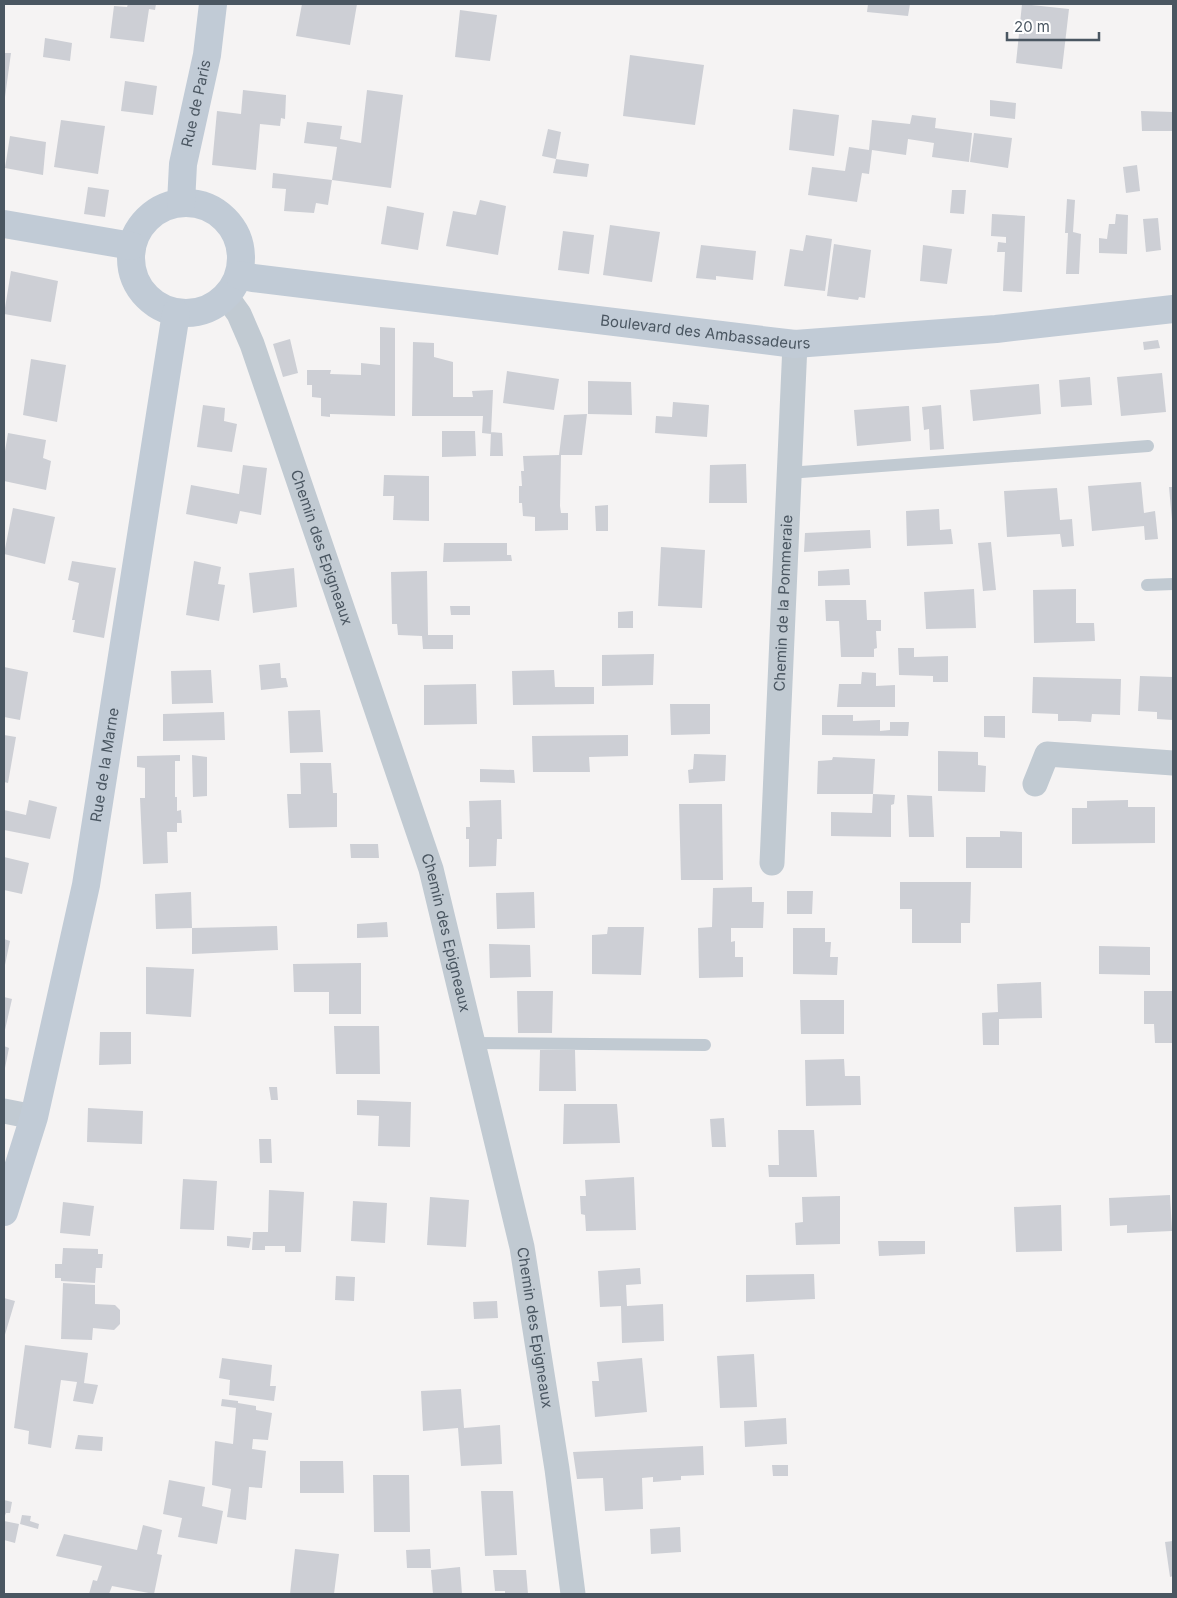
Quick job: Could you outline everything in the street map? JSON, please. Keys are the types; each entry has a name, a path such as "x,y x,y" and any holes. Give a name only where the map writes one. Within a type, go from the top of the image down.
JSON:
{"main road":[{"name":"Rue de Paris","path":"181,203 183,164 207,55 213,4"},
{"path":"181,203 199,204 216,211 229,223 238,239 242,257 233,285 212,307 194,313 176,313 159,307 145,296 135,281 130,264 132,246 138,230 149,216 164,207 181,203"},
{"path":"4,224 132,246"},
{"name":"Boulevard des Ambassadeurs","path":"233,285 271,281 794,344 996,329 1173,309"},
{"name":"Rue de la Marne","path":"4,1212 34,1118 86,885 176,313"}],"street":[{"name":"Chemin des Epigneaux","path":"233,285 239,314 252,344 430,869 522,1247 557,1469 573,1594"},
{"name":"Chemin de la Pommeraie","path":"772,863 794,344"},
{"path":"1035,784 1048,754 1173,762"},
{"path":"4,1111 34,1118"}],"lane":[{"path":"788,473 1148,446"},
{"path":"1147,584 1173,584"},
{"path":"473,1043 705,1045"}],"building":[{"path":"128,4 156,4 155,10 149,9 144,42 110,38 114,6 127,7"},
{"path":"302,4 357,4 350,45 296,36"},
{"path":"868,4 910,4 908,16 867,12"},
{"path":"1022,4 1069,9 1062,69 1016,63"},
{"path":"460,10 497,15 490,61 455,57"},
{"path":"45,38 72,43 70,61 43,57"},
{"path":"4,53 11,53 5,97 4,97"},
{"path":"630,55 704,65 695,125 623,116"},
{"path":"125,81 157,86 153,115 121,111"},
{"path":"243,90 286,95 285,119 281,118 280,126 260,124 256,170 212,165 217,111 241,114"},
{"path":"367,90 403,95 391,188 332,180 337,147 304,143 307,122 342,126 340,139 361,143"},
{"path":"990,100 1016,103 1015,119 990,116"},
{"path":"793,109 839,115 834,156 789,150"},
{"path":"1141,111 1173,112 1173,131 1142,131"},
{"path":"912,115 936,118 935,128 972,133 969,162 932,157 934,143 908,139 906,155 872,150 869,174 862,173 857,202 808,195 812,167 845,171 849,147 869,150 872,120 910,124"},
{"path":"61,120 105,126 98,174 54,167"},
{"path":"548,129 561,132 556,159 542,156"},
{"path":"974,133 1012,138 1008,168 970,162"},
{"path":"10,136 46,142 43,175 5,168"},
{"path":"556,159 589,164 587,177 553,173"},
{"path":"1137,165 1140,191 1126,193 1123,167"},
{"path":"273,173 332,180 328,205 316,203 314,213 284,211 286,189 272,188"},
{"path":"88,187 109,190 105,217 84,214"},
{"path":"952,190 966,190 964,214 950,213"},
{"path":"1067,199 1075,200 1073,232 1081,234 1079,274 1066,274 1068,233 1065,233"},
{"path":"480,200 506,206 498,255 446,246 453,211 476,215"},
{"path":"387,206 424,213 418,250 381,244"},
{"path":"992,214 1025,216 1022,292 1003,291 1005,252 997,252 998,242 1006,243 1006,237 991,236"},
{"path":"1116,214 1128,215 1127,254 1099,253 1099,238 1107,239 1109,224 1115,224"},
{"path":"1158,218 1161,250 1146,252 1143,219"},
{"path":"610,225 660,232 652,282 603,275"},
{"path":"563,231 594,235 589,274 558,270"},
{"path":"806,235 832,239 825,291 784,286 790,249 803,251"},
{"path":"834,244 871,250 865,298 859,297 858,300 827,296"},
{"path":"701,245 756,251 753,280 716,276 716,280 696,278"},
{"path":"923,245 952,249 947,284 920,281"},
{"path":"11,271 58,281 51,322 4,314"},
{"path":"380,327 395,328 395,416 330,414 330,417 321,416 321,398 312,397 312,385 307,385 307,370 331,370 330,374 361,375 361,363 380,365"},
{"path":"290,339 298,373 283,377 273,344"},
{"path":"1158,340 1160,348 1144,350 1143,342"},
{"path":"413,342 434,343 434,357 453,362 453,397 473,397 472,391 493,390 491,434 482,433 483,416 412,416"},
{"path":"31,359 66,365 57,422 23,415"},
{"path":"507,371 559,379 554,410 503,403"},
{"path":"1162,373 1166,412 1121,416 1117,377"},
{"path":"1090,377 1092,405 1061,407 1059,380"},
{"path":"588,381 631,382 632,415 588,414"},
{"path":"1039,384 1041,414 973,421 970,390"},
{"path":"673,402 709,405 707,437 655,433 656,416 672,417"},
{"path":"203,405 225,408 224,421 237,424 232,452 197,447"},
{"path":"941,405 944,449 930,450 929,429 924,430 922,407"},
{"path":"909,406 911,441 857,446 854,410"},
{"path":"587,414 582,455 561,455 560,506 561,513 568,513 568,530 535,531 535,517 523,516 522,503 519,503 519,486 522,486 521,471 524,471 523,456 559,455 564,415"},
{"path":"442,431 475,431 476,456 442,457"},
{"path":"491,432 502,433 503,456 490,456"},
{"path":"8,433 46,440 43,458 51,461 46,490 4,481 4,457"},
{"path":"746,464 747,503 709,503 710,465"},
{"path":"243,465 267,468 261,515 240,511 237,524 186,514 191,485 239,494"},
{"path":"384,475 429,476 429,521 393,520 394,496 383,496"},
{"path":"1141,482 1144,513 1155,511 1158,539 1145,540 1144,526 1092,531 1088,486"},
{"path":"1169,487 1173,487 1173,520 1172,520"},
{"path":"1057,488 1060,520 1072,519 1074,546 1062,547 1060,534 1007,537 1004,491"},
{"path":"608,505 608,531 596,531 595,506"},
{"path":"13,508 55,517 45,564 4,554"},
{"path":"939,509 940,530 951,529 953,544 907,546 906,511"},
{"path":"870,530 871,548 804,552 805,533"},
{"path":"991,542 996,590 983,591 978,543"},
{"path":"444,543 507,543 507,555 511,555 512,561 443,562"},
{"path":"661,547 705,550 702,608 658,606"},
{"path":"72,561 116,568 104,638 73,632 75,620 72,620 79,583 68,580"},
{"path":"194,561 221,567 218,584 225,585 219,621 186,615"},
{"path":"294,568 297,607 253,613 249,573"},
{"path":"849,569 850,585 818,586 818,571"},
{"path":"427,571 428,635 453,635 453,649 423,649 422,636 398,635 397,624 392,624 391,572"},
{"path":"974,589 976,628 926,629 924,592"},
{"path":"1076,589 1076,623 1094,623 1095,641 1034,643 1033,590"},
{"path":"825,600 866,600 867,620 881,620 881,631 876,631 877,648 874,649 874,657 841,657 839,621 826,621"},
{"path":"450,606 470,606 470,615 451,615"},
{"path":"633,611 633,628 618,628 618,612"},
{"path":"898,648 914,648 914,657 948,656 948,682 933,682 933,676 899,675"},
{"path":"654,654 653,685 602,686 602,655"},
{"path":"280,663 281,678 286,678 288,687 261,690 259,665"},
{"path":"4,667 28,672 20,720 4,717"},
{"path":"211,670 213,703 172,704 171,671"},
{"path":"554,670 555,687 594,687 594,704 513,705 512,671"},
{"path":"862,672 876,673 876,686 895,685 895,707 837,707 839,684 861,684"},
{"path":"1140,676 1173,677 1173,720 1157,719 1157,712 1138,711"},
{"path":"1033,677 1121,679 1120,715 1092,714 1091,722 1058,721 1058,714 1032,713"},
{"path":"476,684 477,724 424,725 424,685"},
{"path":"670,704 710,704 710,734 671,735"},
{"path":"320,710 323,752 290,753 288,711"},
{"path":"224,712 225,740 163,741 163,714"},
{"path":"822,715 853,715 853,721 880,720 880,731 890,730 890,722 909,722 908,736 822,735"},
{"path":"984,716 1005,716 1005,738 984,737"},
{"path":"4,735 16,737 8,783 4,782"},
{"path":"628,735 628,756 589,757 590,772 533,772 532,736"},
{"path":"938,751 978,752 978,765 986,766 985,792 938,791"},
{"path":"694,754 726,755 725,781 689,783 688,770 693,769"},
{"path":"180,755 180,761 175,761 175,797 177,797 177,811 181,810 182,823 177,823 177,832 167,832 168,863 143,864 140,798 145,798 145,768 137,767 137,756"},
{"path":"192,755 207,757 207,796 193,797"},
{"path":"833,757 875,759 873,794 817,794 818,761 832,760"},
{"path":"300,763 331,763 333,793 337,793 337,827 289,828 287,794 301,794"},
{"path":"480,769 514,770 515,783 480,782"},
{"path":"873,794 895,795 894,804 891,805 891,837 831,836 831,812 872,813"},
{"path":"907,795 932,796 934,837 909,837"},
{"path":"29,800 57,807 50,839 4,830 4,810 26,815"},
{"path":"501,800 502,839 497,839 496,866 469,867 469,839 466,839 466,827 470,827 469,801"},
{"path":"1128,800 1128,807 1155,807 1155,843 1072,844 1072,808 1087,808 1087,801"},
{"path":"679,804 722,804 723,880 681,880"},
{"path":"1000,831 1022,832 1022,868 966,868 966,837 1000,837"},
{"path":"350,844 378,844 379,858 351,858"},
{"path":"4,857 29,863 22,894 4,890"},
{"path":"900,882 971,882 970,923 961,923 961,943 912,943 912,909 900,909"},
{"path":"752,887 752,902 764,902 763,928 731,928 731,942 735,941 735,957 743,957 743,977 699,978 698,928 712,927 713,888"},
{"path":"787,891 813,891 812,914 787,914"},
{"path":"191,892 192,928 156,929 155,894"},
{"path":"534,892 535,928 497,929 496,893"},
{"path":"387,922 388,937 357,938 357,924"},
{"path":"277,926 278,950 192,954 192,928"},
{"path":"608,927 644,927 641,975 592,974 592,935 607,934"},
{"path":"793,928 825,928 825,942 831,942 830,957 838,957 837,975 793,974"},
{"path":"4,939 10,941 5,965 4,965"},
{"path":"489,944 530,945 531,977 490,978"},
{"path":"1099,946 1150,947 1150,975 1099,974"},
{"path":"361,963 361,1014 329,1014 329,992 294,992 293,964"},
{"path":"146,967 194,969 191,1017 146,1014"},
{"path":"1041,982 1042,1018 999,1019 999,1045 983,1045 982,1013 998,1012 997,984"},
{"path":"517,991 553,991 552,1033 518,1033"},
{"path":"1144,991 1173,991 1173,1043 1155,1043 1154,1024 1144,1024"},
{"path":"4,997 12,999 5,1030 4,1030"},
{"path":"800,1000 844,1000 844,1034 801,1034"},
{"path":"334,1026 379,1026 380,1074 336,1074"},
{"path":"100,1032 131,1032 131,1064 99,1065"},
{"path":"4,1046 9,1048 5,1068 4,1068"},
{"path":"540,1050 575,1050 576,1091 539,1091"},
{"path":"844,1059 845,1076 860,1076 861,1105 806,1106 805,1060"},
{"path":"269,1087 277,1087 278,1100 271,1100"},
{"path":"357,1100 411,1102 410,1147 378,1146 379,1116 357,1115"},
{"path":"564,1104 617,1104 620,1143 563,1144"},
{"path":"88,1108 143,1111 142,1144 87,1142"},
{"path":"724,1118 726,1147 712,1147 710,1119"},
{"path":"778,1130 814,1130 817,1177 769,1177 768,1165 779,1165"},
{"path":"259,1139 271,1139 272,1163 260,1163"},
{"path":"634,1177 636,1230 586,1231 585,1215 581,1214 580,1196 586,1196 585,1180"},
{"path":"183,1179 217,1181 214,1230 180,1229"},
{"path":"269,1190 304,1192 301,1252 285,1252 285,1246 265,1246 265,1250 252,1250 253,1232 268,1232"},
{"path":"1170,1195 1172,1231 1127,1233 1127,1225 1110,1226 1109,1198"},
{"path":"840,1196 840,1244 796,1245 795,1223 803,1222 802,1197"},
{"path":"430,1197 469,1200 466,1247 427,1245"},
{"path":"353,1201 387,1203 385,1243 351,1241"},
{"path":"63,1202 94,1206 90,1236 60,1233"},
{"path":"1061,1205 1062,1251 1016,1252 1014,1207"},
{"path":"227,1236 251,1238 249,1248 227,1246"},
{"path":"878,1241 925,1241 925,1254 879,1256"},
{"path":"63,1248 98,1249 98,1254 103,1254 102,1268 96,1268 95,1283 61,1281 61,1278 55,1278 55,1264 62,1264"},
{"path":"640,1268 641,1284 626,1285 627,1306 663,1304 664,1341 622,1343 621,1306 600,1307 598,1271"},
{"path":"814,1274 815,1299 746,1302 746,1275"},
{"path":"336,1276 355,1277 354,1301 335,1300"},
{"path":"63,1283 95,1285 95,1304 115,1305 120,1310 120,1324 114,1330 93,1328 92,1340 61,1339"},
{"path":"4,1298 15,1301 4,1338"},
{"path":"497,1301 498,1318 474,1319 473,1302"},
{"path":"25,1345 88,1353 84,1383 98,1385 93,1404 73,1401 77,1382 61,1380 51,1448 28,1444 29,1431 14,1428"},
{"path":"754,1354 757,1407 720,1408 717,1356"},
{"path":"222,1358 272,1365 270,1386 276,1386 274,1401 229,1395 230,1380 219,1378"},
{"path":"642,1358 647,1412 595,1417 592,1381 599,1381 597,1362"},
{"path":"461,1389 464,1428 500,1425 502,1464 461,1466 458,1428 423,1431 421,1391"},
{"path":"222,1399 256,1406 256,1410 272,1413 268,1440 253,1439 252,1449 266,1451 262,1488 249,1487 246,1520 227,1517 231,1489 212,1485 215,1441 233,1444 236,1408 221,1406"},
{"path":"786,1418 787,1444 745,1447 744,1421"},
{"path":"78,1435 103,1437 102,1451 75,1449"},
{"path":"703,1446 704,1475 681,1476 681,1480 653,1482 653,1477 642,1478 643,1509 605,1511 603,1478 577,1479 573,1452"},
{"path":"300,1461 343,1461 344,1493 300,1493"},
{"path":"772,1465 788,1465 788,1476 773,1476"},
{"path":"373,1475 409,1475 410,1532 374,1532"},
{"path":"169,1480 205,1487 202,1506 223,1511 217,1544 178,1537 182,1518 163,1514"},
{"path":"481,1491 513,1491 517,1555 485,1556"},
{"path":"4,1500 12,1502 10,1513 6,1513 4,1518"},
{"path":"22,1515 31,1516 30,1521 39,1524 38,1529 20,1524"},
{"path":"4,1521 19,1524 15,1543 4,1540"},
{"path":"143,1525 162,1530 157,1554 162,1555 154,1594 112,1586 109,1594 89,1594 93,1580 97,1581 102,1566 56,1556 64,1534 137,1550"},
{"path":"680,1527 681,1552 651,1554 650,1529"},
{"path":"1173,1541 1173,1576 1170,1577 1165,1542"},
{"path":"295,1549 339,1554 334,1594 290,1594"},
{"path":"430,1549 431,1568 407,1568 406,1550"},
{"path":"460,1567 462,1594 433,1594 431,1570"},
{"path":"493,1570 526,1570 528,1594 505,1594 505,1591 495,1591"}]}
